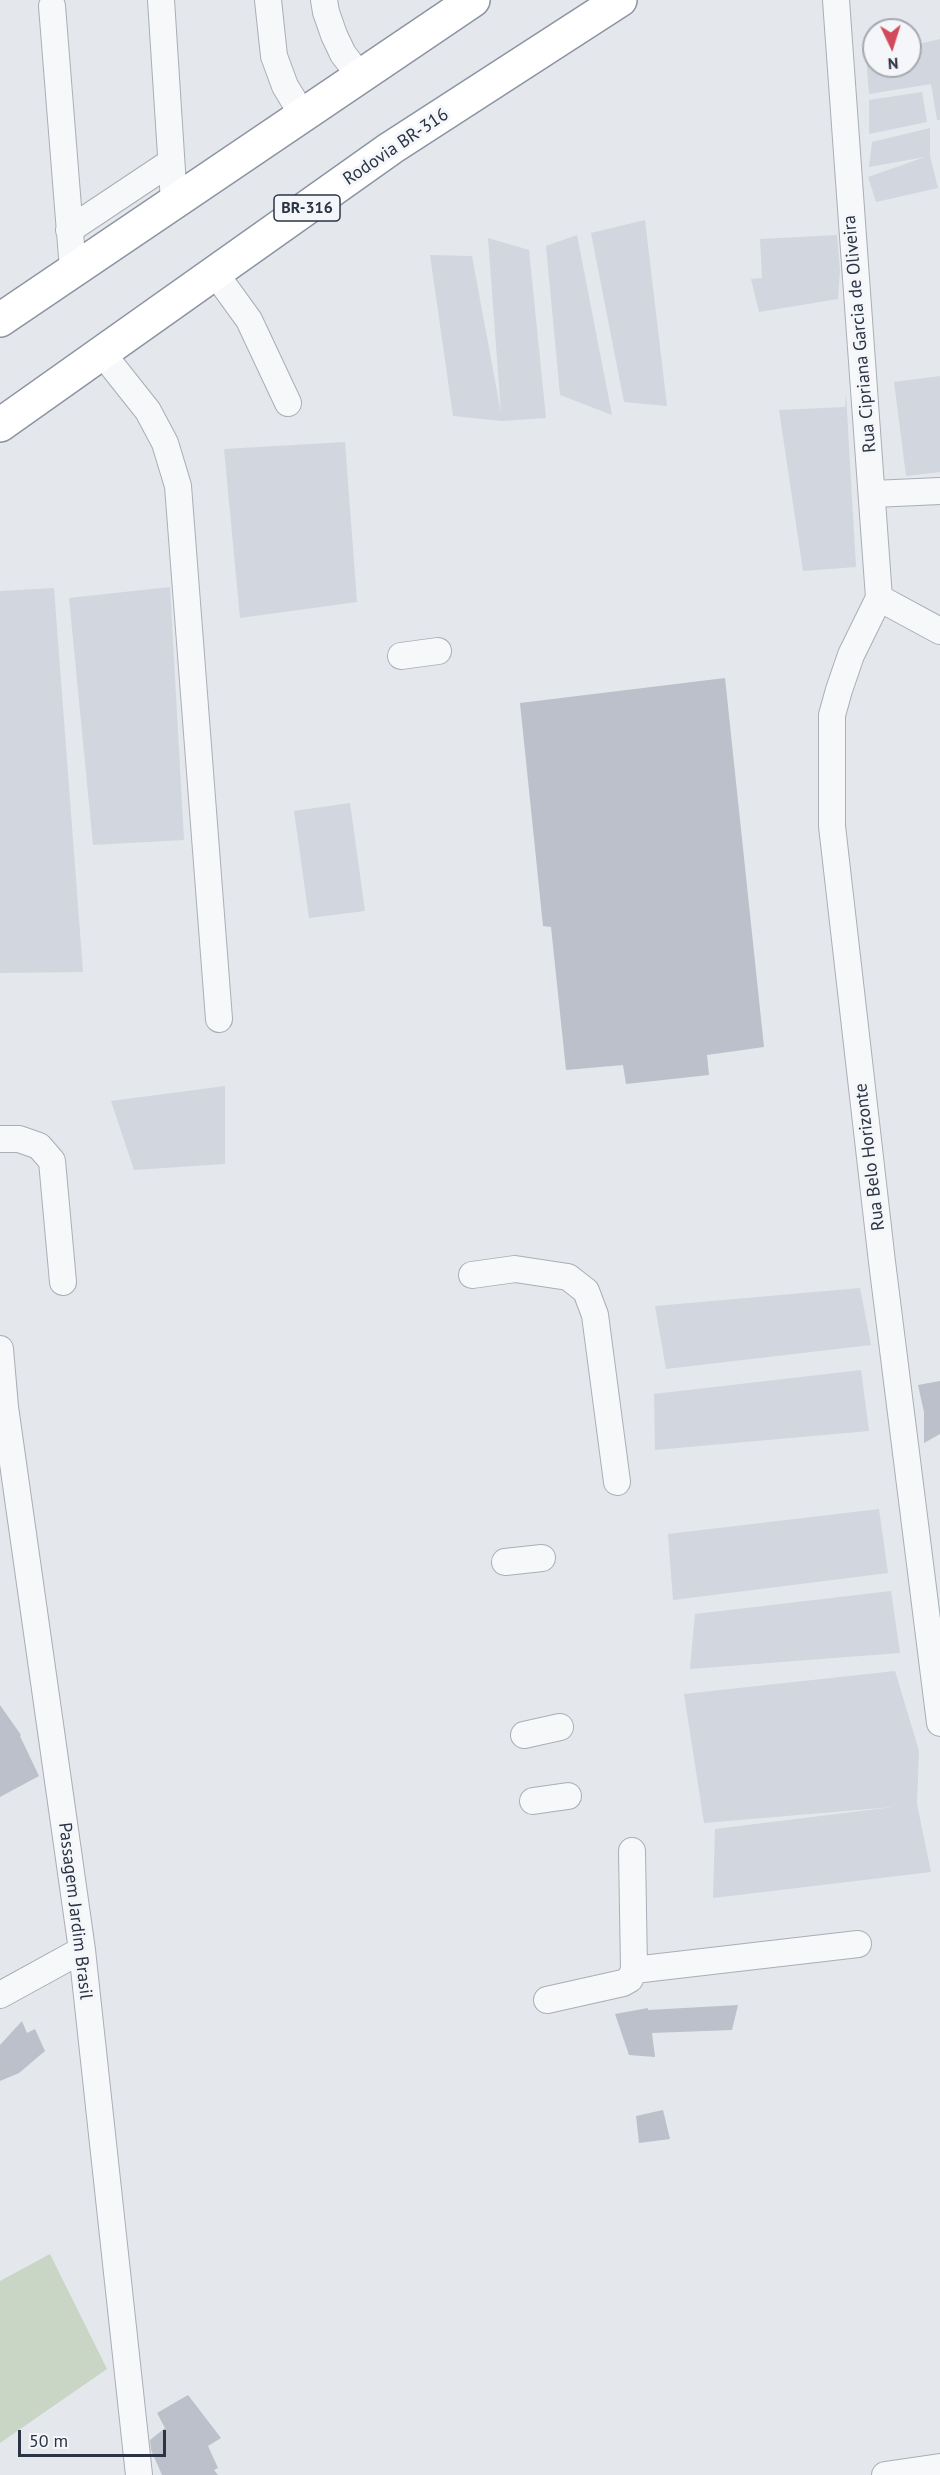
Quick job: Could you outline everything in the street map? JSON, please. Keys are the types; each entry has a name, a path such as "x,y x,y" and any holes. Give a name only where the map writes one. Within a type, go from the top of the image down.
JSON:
{"highway":[{"path":"0,321 473,0"},
{"name":"Rodovia BR-316","path":"0,425 391,148 620,0"}],"street":[{"path":"161,0 174,202"},
{"path":"268,0 274,56 285,86 302,114"},
{"path":"324,0 326,12 343,54 360,76"},
{"name":"Rua Cipriana Garcia de Oliveira","path":"836,0 879,598"},
{"path":"52,6 73,270"},
{"path":"69,230 171,162"},
{"path":"215,273 249,320 288,403"},
{"path":"102,353 148,411 165,443 178,486 219,1019"},
{"path":"873,494 940,491"},
{"path":"879,598 937,628"},
{"name":"Rua Belo Horizonte","path":"879,598 851,655 832,716 832,826 882,1262 940,1723"},
{"path":"401,656 438,651"},
{"path":"0,1139 19,1139 39,1146 52,1161 63,1282"},
{"path":"472,1275 515,1269 568,1277 586,1291 595,1315 617,1482"},
{"name":"Passagem Jardim Brasil","path":"0,1349 3,1408 82,1950 139,2475"},
{"path":"505,1562 542,1558"},
{"path":"524,1735 560,1727"},
{"path":"533,1802 568,1796"},
{"path":"547,2001 623,1983 630,1979 634,1970 632,1851"},
{"path":"634,1970 858,1944"},
{"path":"0,1995 82,1950"},
{"path":"885,2475 940,2467"}],"shaded area":[{"path":"940,39 940,120 937,120 931,84 869,94 868,78 922,78 922,43"},
{"path":"922,92 927,122 869,134 869,100"},
{"path":"930,128 930,156 938,188 876,202 868,177 925,157 869,167 872,142"},
{"path":"645,220 667,406 624,402 591,233"},
{"path":"577,235 612,415 560,395 546,246"},
{"path":"837,235 840,270 838,299 759,312 751,279 762,278 760,239"},
{"path":"488,238 529,250 546,418 502,421 453,416 430,255 472,256 501,413"},
{"path":"940,376 940,472 906,476 894,382"},
{"path":"846,394 856,567 803,571 779,410 845,407"},
{"path":"345,442 357,602 240,618 224,449"},
{"path":"170,587 184,840 93,845 69,598"},
{"path":"54,588 83,972 0,973 0,591"},
{"path":"350,803 365,911 309,918 294,811"},
{"path":"225,1086 225,1164 134,1170 111,1101"},
{"path":"860,1288 871,1345 666,1369 655,1306"},
{"path":"861,1370 869,1431 655,1450 654,1394"},
{"path":"879,1509 888,1573 673,1600 668,1534"},
{"path":"891,1591 900,1653 690,1669 695,1614"},
{"path":"895,1671 919,1751 917,1804 931,1872 713,1898 715,1829 893,1807 704,1823 684,1694"}],"green space":[{"path":"50,2254 107,2369 0,2443 0,2281"}],"building":[{"path":"725,678 764,1047 707,1055 709,1075 626,1084 623,1065 566,1070 551,927 543,926 520,703"},
{"path":"940,1381 940,1434 924,1443 924,1412 918,1385"},
{"path":"0,1705 21,1735 39,1776 0,1797"},
{"path":"738,2005 732,2030 652,2033 655,2057 629,2055 615,2014 648,2008 648,2010"},
{"path":"22,2021 27,2033 35,2029 45,2051 19,2073 0,2081 0,2045"},
{"path":"663,2110 670,2139 639,2143 636,2116"},
{"path":"188,2395 221,2438 208,2446 218,2468 214,2470 218,2475 162,2475 151,2450 150,2440 165,2428 157,2413"}]}
